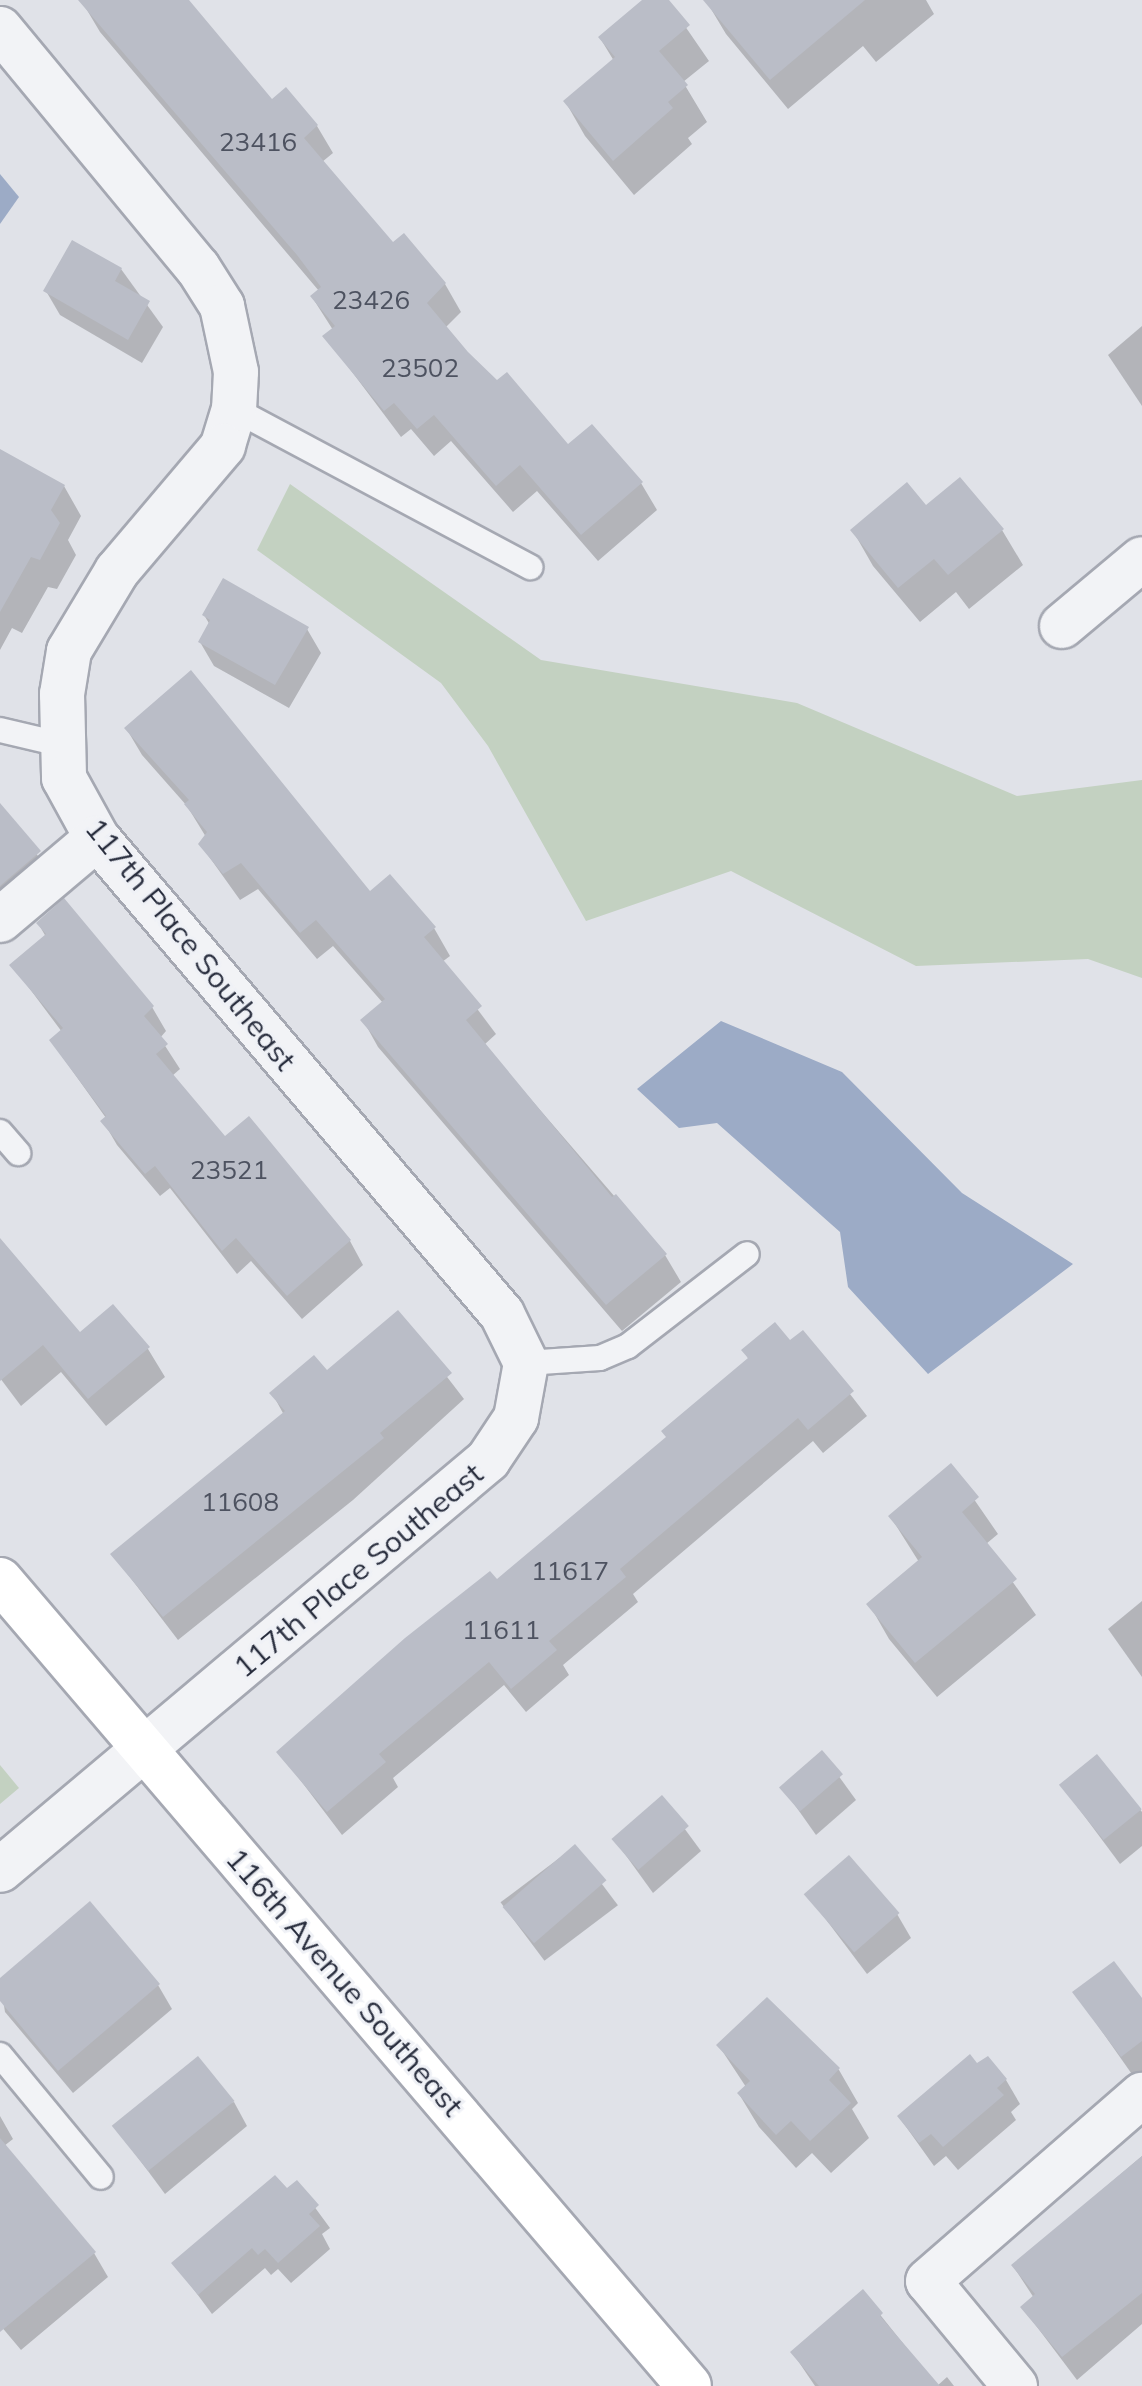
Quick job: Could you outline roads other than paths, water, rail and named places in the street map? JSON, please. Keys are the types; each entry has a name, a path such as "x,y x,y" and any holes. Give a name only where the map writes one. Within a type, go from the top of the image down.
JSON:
{"main road":[{"name":"116th Avenue Southeast","path":"0,1580 689,2386"}],"street":[{"name":"117th Place Southeast","path":"0,29 214,293 230,337 234,409 223,446 201,477 92,606 69,651 62,694 64,778 97,838 502,1314 526,1363 516,1418 488,1460 0,1870"},
{"path":"1062,626 1142,559"},
{"path":"0,920 97,838"},
{"path":"1015,2386 928,2281 1142,2095"}],"lane":[{"path":"234,409 530,567"},
{"path":"0,730 64,745"},
{"path":"0,1132 18,1153"},
{"path":"526,1363 600,1358 628,1346 747,1254"},
{"path":"0,2055 101,2177"}],"water":[{"path":"0,174 19,197 0,224"},
{"path":"721,1021 842,1072 962,1193 1073,1264 928,1374 848,1287 840,1232 717,1123 679,1128 637,1089"}]}
